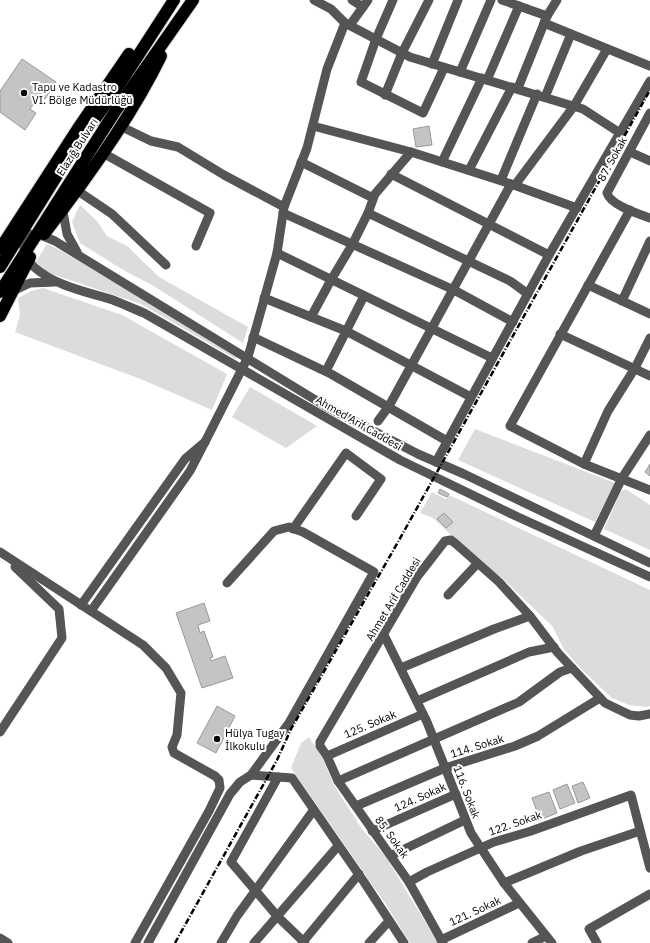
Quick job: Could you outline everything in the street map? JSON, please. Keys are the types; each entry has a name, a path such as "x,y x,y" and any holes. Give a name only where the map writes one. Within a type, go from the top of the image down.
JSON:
{"highway":[{"name":"Elazığ Bulvarı","path":"0,268 69,156 121,82 174,0"},
{"name":"Elazığ Bulvarı","path":"0,292 27,256 60,196 116,110 193,0"},
{"path":"0,249 77,130 131,51 159,23"},
{"path":"39,236 78,191 103,153 153,72 176,24"},
{"path":"0,316 13,291 27,256"}],"street":[{"path":"314,0 331,9 348,24 402,53 444,68 541,95 583,109 620,133"},
{"path":"91,612 190,471 248,357 277,253 284,210 313,126 327,69 348,24 365,3 352,0"},
{"path":"393,0 376,39 361,82 423,113 444,68"},
{"path":"385,95 402,53 429,0"},
{"path":"432,64 458,0"},
{"path":"460,72 491,0"},
{"path":"502,0 519,6 571,34 650,66"},
{"path":"469,170 515,88 546,20 557,0"},
{"path":"442,162 485,79 519,6"},
{"path":"501,180 571,34"},
{"path":"378,421 389,406 513,185 574,106 607,49"},
{"path":"436,462 549,255 650,81"},
{"name":"87. Sokak","path":"650,113 607,193 610,199 630,210 650,218"},
{"path":"120,126 150,141 178,147 284,210 352,245 454,290 513,322"},
{"path":"313,126 411,152 469,170 577,208"},
{"path":"312,317 330,280 352,245 368,213 373,198 391,174 411,152"},
{"path":"630,152 650,161"},
{"path":"103,153 210,213 196,246"},
{"path":"301,162 373,198"},
{"path":"391,174 549,255"},
{"path":"78,191 112,214 166,265"},
{"name":"Ahmed Arif Caddesi","path":"60,196 67,234 79,255"},
{"path":"630,210 510,426 584,464 650,490"},
{"path":"368,213 510,281 528,294"},
{"path":"22,233 27,256"},
{"name":"Ahmed Arif Caddesi","path":"22,233 39,236 79,255 92,265 248,357 327,407 436,462 650,563"},
{"path":"622,301 650,241"},
{"path":"277,253 492,358"},
{"name":"Ahmed Arif Caddesi","path":"27,256 34,267 46,276 144,313 400,460 518,517 650,577"},
{"name":"Ahmed Arif Caddesi","path":"13,291 30,283 61,282"},
{"path":"588,284 648,313 650,303"},
{"path":"326,371 364,296"},
{"path":"264,298 346,331 471,397"},
{"path":"560,334 650,376"},
{"path":"253,336 326,371 389,406 447,441"},
{"path":"584,464 608,410 635,368 650,338"},
{"path":"594,536 622,478 650,435"},
{"path":"81,605 185,459 205,442"},
{"path":"293,529 346,452 380,479 356,516"},
{"path":"148,943 230,794 240,782 251,775 289,723 374,572 303,532 289,527 274,531 227,583"},
{"name":"Ahmet Arif Caddesi","path":"320,746 320,742 417,578 445,541 451,540 500,582 572,668 605,703 630,715 639,716 650,714"},
{"path":"0,553 144,645 166,668 181,693 177,735 172,747 174,753 215,776 219,780 220,788 209,811 135,943"},
{"path":"0,553 59,609 62,638 0,732"},
{"path":"448,595 478,564"},
{"path":"401,668 494,628 530,616"},
{"name":"116. Sokak","path":"384,635 423,714 456,794 465,820 481,849 504,883 549,940"},
{"path":"417,701 529,652 554,647"},
{"path":"338,781 519,702 560,672 572,668"},
{"name":"114. Sokak","path":"356,806 445,768 515,746 538,736 600,698"},
{"name":"125. Sokak","path":"327,756 423,714"},
{"name":"85. Sokak","path":"320,746 327,756 338,781 372,831 392,855 409,882 442,942"},
{"path":"251,775 292,778 404,943"},
{"path":"278,776 231,862 278,917 303,943 358,874"},
{"name":"124. Sokak","path":"372,831 456,794"},
{"name":"122. Sokak","path":"409,882 427,872 494,842 531,831 632,794 640,831"},
{"path":"221,943 237,916 313,811"},
{"path":"392,855 465,820"},
{"path":"504,883 581,851 640,831 650,868"},
{"path":"254,943 338,846"},
{"path":"597,943 589,930 650,894"},
{"name":"121. Sokak","path":"442,942 519,903"},
{"path":"369,943 389,921"},
{"path":"0,938 8,943"},
{"path":"532,943 549,940"}],"shaded area":[{"path":"80,205 97,221 107,236 127,246 159,277 248,327 243,343 152,285 125,271 80,243 72,222"},
{"path":"47,244 60,250 238,356 236,359 141,304 46,272 36,262"},
{"path":"43,288 122,315 227,374 212,410 143,380 15,332 20,315 18,298 31,291"},
{"path":"250,387 317,426 286,448 232,417"},
{"path":"475,429 615,483 595,522 458,460"},
{"path":"626,489 650,505 650,550 604,529 621,491"},
{"path":"432,492 446,499 449,495 650,590 650,706 629,705 612,698 580,668 563,648 553,627 502,578 479,561 433,518 420,513"},
{"path":"309,737 323,759 334,785 362,829 386,857 438,943 410,943 385,903 291,768 301,743"}],"building":[{"name":"Tapu ve Kadastro VI. Bölge Müdürlüğü","path":"22,59 56,82 45,99 40,95 30,109 36,113 25,130 0,112 0,91"},
{"path":"429,126 432,145 416,147 413,129"},
{"path":"650,464 650,476 645,472"},
{"path":"440,489 449,494 447,497 438,493"},
{"path":"444,513 453,522 446,528 437,519"},
{"path":"204,603 210,621 198,625 200,633 204,631 213,657 210,658 211,661 225,656 233,678 202,688 176,613"},
{"path":"217,706 235,716 216,753 197,743"},
{"path":"583,782 590,798 578,803 572,786"},
{"path":"567,784 575,803 560,809 553,790"},
{"path":"549,792 557,813 540,820 532,798"}],"railway":[{"path":"175,943 277,760 291,729 398,542 650,90"}],"place":[{"name":"Tapu ve Kadastro VI. Bölge Müdürlüğü","path":"24,93"},
{"name":"Hülya Tugay İlkokulu","path":"217,739"}]}
